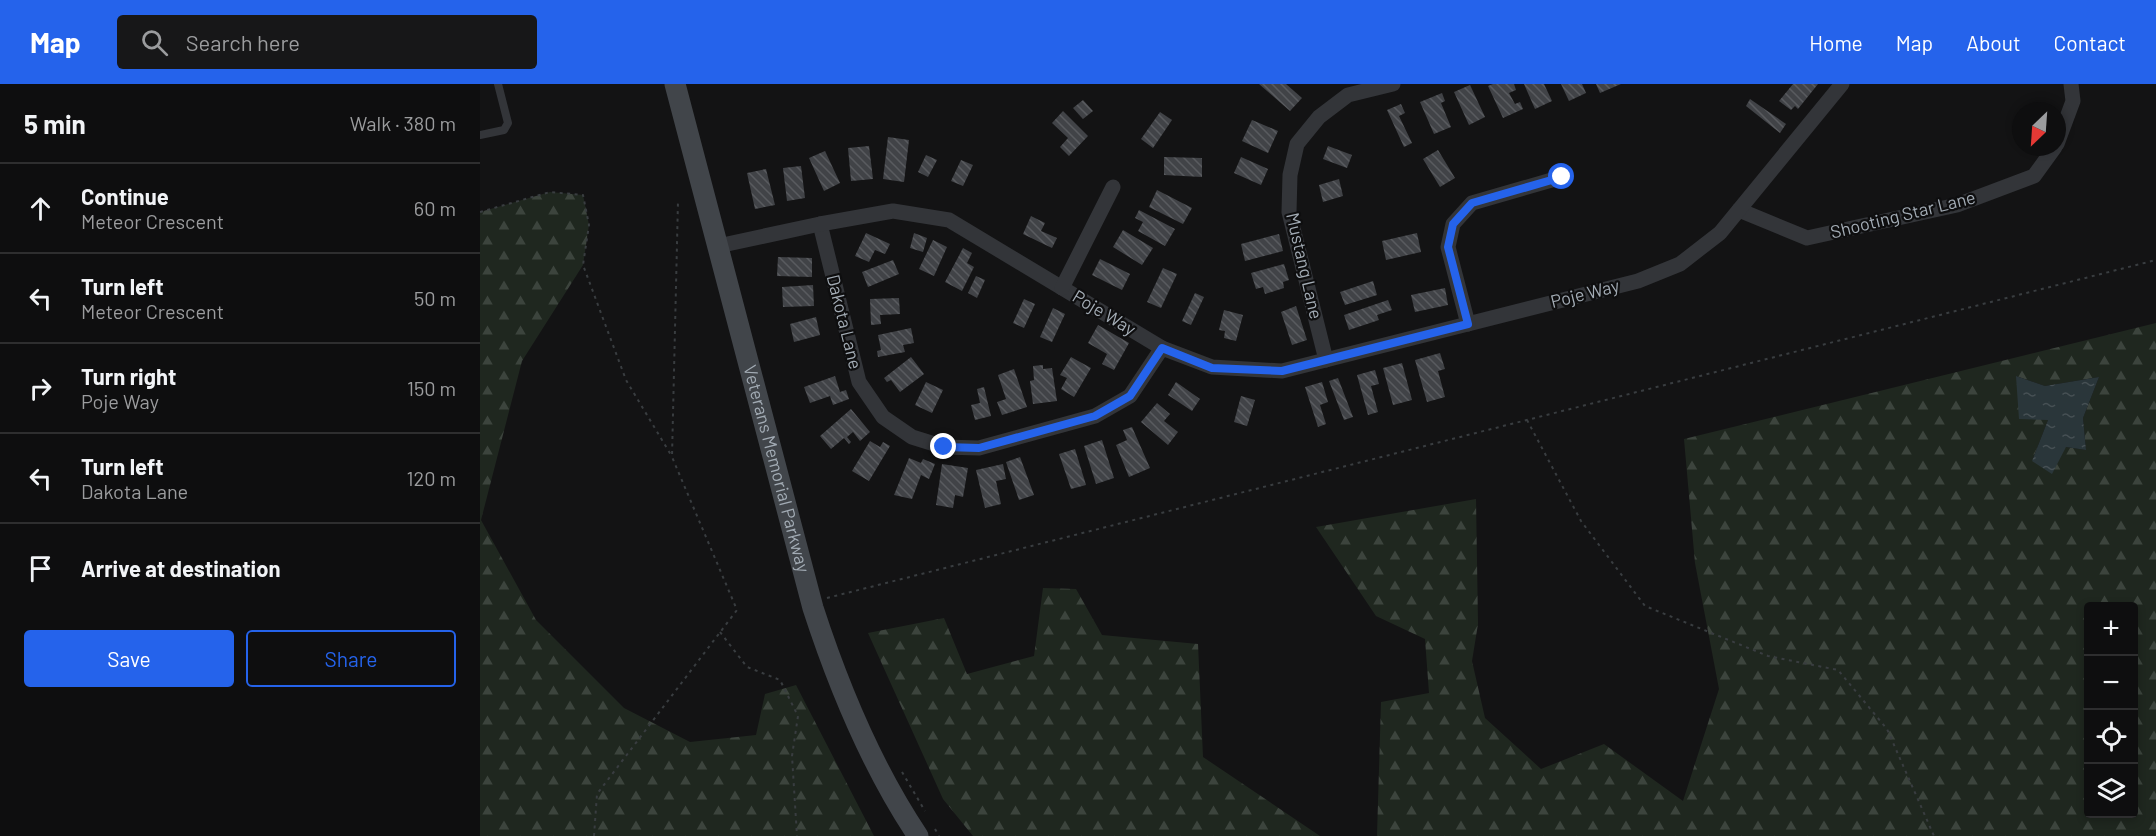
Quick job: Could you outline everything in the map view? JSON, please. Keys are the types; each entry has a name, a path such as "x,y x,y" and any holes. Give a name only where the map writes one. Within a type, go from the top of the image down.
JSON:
{"main road":[{"name":"Veterans Memorial Parkway","path":"675,84 813,608 835,674 868,749 926,831"}],"street":[{"name":"Mustang Lane","path":"1326,360 1289,212 1292,165 1297,144 1319,117 1348,95 1393,84"},
{"name":"Poje Way","path":"718,246 893,211 949,220 1162,348 1212,368 1282,371 1638,281 1680,264 1720,233 1842,84"},
{"name":"Shooting Star Lane","path":"2066,120 2073,101 2071,84"},
{"name":"Shooting Star Lane","path":"1739,210 1807,238 1957,205 2034,176 2049,156"},
{"path":"1468,324 1448,247 1453,224 1472,203 1562,177"},
{"path":"1062,288 1113,187"},
{"name":"Dakota Lane","path":"820,224 859,382 883,417 912,437 944,447 979,448 1095,416 1130,396 1162,348"}],"lane":[{"path":"480,135 504,130 508,123 498,84"}],"path":[{"path":"480,212 550,192 583,195 589,225 583,265 626,380 672,457 737,610 597,794 594,836"},
{"path":"672,457 678,201"},
{"path":"825,599 2156,260"},
{"path":"1527,420 1581,522 1645,606 1768,656 1838,670 1887,729 1934,836"},
{"path":"720,632 747,667 780,680 798,716 792,756 797,836"},
{"path":"900,770 928,817"},
{"path":"926,831 939,836"}],"green space":[{"path":"550,192 583,195 589,225 583,265 522,361 481,520 536,620 624,708 690,742 756,735 765,694 796,685 874,836 480,836 480,212"},
{"path":"2156,323 2156,836 1377,836 1381,702 1429,693 1425,639 1376,616 1316,527 1476,499 1478,624 1472,661 1485,718 1541,769 1604,744 1683,801 1719,689 1695,563 1684,439","holes":["2016,376 2045,386 2099,377 2083,418 2086,450 2066,447 2032,461 2048,420"]},
{"path":"1043,588 1076,589 1102,635 1198,644 1203,757 1320,836 973,836 943,799 868,633 944,618 967,674 1034,656"}],"water":[{"path":"2016,376 2045,386 2099,377 2083,418 2086,450 2066,447 2052,474 2032,461 2048,420 2019,419"}],"building":[{"path":"1259,84 1286,84 1302,98 1290,111"},
{"path":"1514,84 1516,90 1509,93 1515,104 1520,102 1523,109 1503,118 1488,86"},
{"path":"1524,84 1544,84 1552,101 1535,109"},
{"path":"1561,84 1582,84 1586,93 1569,101"},
{"path":"1596,84 1621,84 1600,93"},
{"path":"1793,84 1818,84 1798,109 1795,106 1791,110 1779,101"},
{"path":"1470,85 1485,117 1469,125 1454,92"},
{"path":"1442,93 1445,101 1441,103 1451,127 1434,134 1420,102"},
{"path":"1750,99 1786,124 1780,133 1746,106"},
{"path":"1083,100 1093,111 1083,119 1073,108"},
{"path":"1401,104 1405,113 1399,116 1412,143 1404,147 1387,110"},
{"path":"1063,111 1088,136 1069,156 1060,147 1068,138 1052,123"},
{"path":"1160,112 1172,120 1153,148 1141,139"},
{"path":"1252,120 1278,131 1268,153 1242,141"},
{"path":"888,137 909,140 904,182 883,179"},
{"path":"869,146 873,179 851,181 848,148"},
{"path":"1328,146 1352,155 1347,168 1323,159"},
{"path":"1438,150 1455,178 1440,187 1423,159"},
{"path":"825,151 840,183 824,191 809,158"},
{"path":"926,155 937,160 928,177 918,172"},
{"path":"1164,157 1202,158 1202,177 1164,175"},
{"path":"1241,157 1268,169 1261,185 1234,173"},
{"path":"961,160 973,165 963,186 951,181"},
{"path":"801,166 805,198 787,201 783,168"},
{"path":"766,169 775,205 755,209 747,173"},
{"path":"1339,179 1343,196 1323,202 1319,185"},
{"path":"1157,190 1192,208 1183,224 1149,207"},
{"path":"1139,210 1175,229 1165,246 1138,231 1143,222 1135,218"},
{"path":"1031,216 1045,223 1041,231 1057,238 1052,248 1023,234"},
{"path":"1123,230 1153,248 1142,265 1113,247"},
{"path":"866,233 890,244 885,254 875,250 869,262 855,256"},
{"path":"914,233 927,238 923,252 910,248"},
{"path":"1417,233 1421,252 1386,260 1382,241"},
{"path":"1279,234 1283,251 1245,261 1241,244"},
{"path":"933,240 947,247 934,276 919,269"},
{"path":"963,248 972,253 967,263 974,267 962,291 945,282"},
{"path":"778,257 812,258 812,277 777,276"},
{"path":"1100,259 1130,274 1122,290 1092,275"},
{"path":"893,260 899,274 868,287 862,272"},
{"path":"1284,264 1289,280 1283,282 1284,288 1265,294 1263,287 1256,289 1251,273"},
{"path":"1163,268 1177,274 1161,308 1147,302"},
{"path":"976,276 985,280 977,298 968,293"},
{"path":"1373,281 1377,295 1345,305 1340,292"},
{"path":"813,285 814,306 783,307 782,287"},
{"path":"1445,288 1448,305 1415,312 1411,295"},
{"path":"1195,293 1204,297 1191,325 1182,321"},
{"path":"899,298 900,314 880,315 881,324 871,325 870,299"},
{"path":"1024,299 1035,304 1024,328 1013,323"},
{"path":"1388,300 1392,310 1377,315 1379,320 1349,330 1344,315"},
{"path":"1296,306 1307,340 1292,345 1281,312"},
{"path":"1053,308 1065,314 1052,342 1040,337"},
{"path":"1224,310 1243,315 1236,341 1224,338 1225,331 1219,330"},
{"path":"816,317 820,335 794,342 790,324"},
{"path":"1098,325 1129,343 1114,370 1102,364 1107,354 1088,343"},
{"path":"911,328 914,343 903,345 905,352 878,357 877,351 881,350 878,335"},
{"path":"1440,353 1445,369 1438,371 1445,397 1427,402 1415,360"},
{"path":"911,357 924,374 900,392 891,380 887,382 884,378"},
{"path":"1071,357 1091,368 1074,397 1061,389 1067,378 1060,375"},
{"path":"1402,363 1412,400 1393,405 1383,368"},
{"path":"1043,365 1043,369 1052,368 1057,401 1033,404 1030,381 1034,380 1033,366"},
{"path":"1014,369 1027,407 1002,415 997,402 1006,399 998,375"},
{"path":"1375,370 1379,384 1371,386 1378,412 1368,415 1357,375"},
{"path":"835,376 840,392 846,390 849,399 833,405 830,396 810,403 804,387"},
{"path":"1338,378 1353,417 1344,420 1329,381"},
{"path":"926,382 943,390 932,413 915,405"},
{"path":"1176,382 1200,399 1192,411 1168,395"},
{"path":"1322,382 1328,402 1320,405 1326,424 1318,427 1305,387"},
{"path":"984,387 991,416 975,420 971,405 980,403 977,389"},
{"path":"1241,396 1255,400 1247,426 1234,422"},
{"path":"1157,403 1170,414 1164,421 1178,432 1168,445 1141,422"},
{"path":"851,409 870,432 860,441 853,432 847,437 851,442 849,444 844,438 831,449 820,436"},
{"path":"1132,427 1150,468 1129,477 1116,445 1127,440 1123,430"},
{"path":"1102,440 1114,478 1096,484 1084,446"},
{"path":"870,441 880,447 883,442 890,446 869,481 852,471"},
{"path":"1075,449 1086,485 1071,489 1059,454"},
{"path":"1020,457 1034,495 1019,500 1006,462"},
{"path":"909,458 921,463 923,459 935,464 929,479 921,475 912,499 894,495"},
{"path":"942,464 968,468 963,497 955,495 953,508 936,505"},
{"path":"1003,464 1006,479 996,481 1001,504 985,508 976,470"}],"route":[{"path":"944,447 979,448 1095,416 1130,396 1162,348 1212,368 1282,371 1468,324 1448,247 1453,224 1472,203 1562,177"}]}
